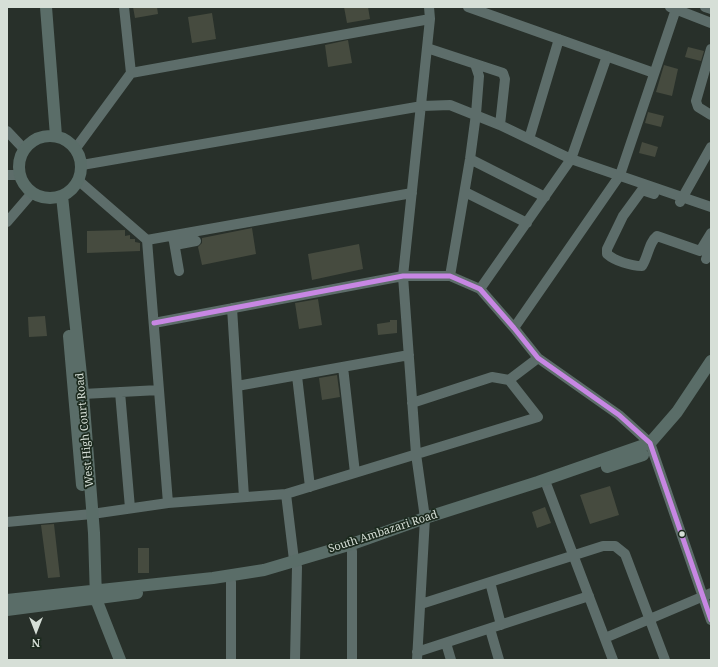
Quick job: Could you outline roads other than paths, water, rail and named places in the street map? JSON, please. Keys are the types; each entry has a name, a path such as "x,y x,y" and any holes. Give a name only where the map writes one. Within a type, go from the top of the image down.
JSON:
{"main road":[{"path":"39,7 53,136"},
{"path":"46,7 53,136"},
{"path":"53,136 64,138 76,148 82,165 79,181 69,192 59,197 47,198 32,193 22,182 19,166 24,149 35,140 53,136"},
{"path":"59,197 89,514 88,540 91,595 114,660"},
{"name":"West High Court Road","path":"59,197 83,394 89,514"},
{"name":"South Ambazari Road","path":"7,600 91,595 231,582 273,574 352,544 547,486 652,447 711,361"},
{"path":"652,447 711,374"},
{"name":"South Ambazari Road","path":"7,610 91,595 236,575 296,564 352,551 425,522 538,482 652,447"},
{"path":"91,595 120,660"}],"street":[{"path":"76,148 131,73 124,7"},
{"path":"429,7 430,19 428,48 403,276 416,454 425,522 417,656 446,643 589,596"},
{"path":"468,7 654,73"},
{"path":"705,7 711,9"},
{"path":"514,328 620,176 654,73 673,8 711,23"},
{"path":"131,73 430,19"},
{"path":"529,139 559,39"},
{"path":"428,48 503,73 505,78 500,125"},
{"path":"711,48 696,101 698,107 711,114"},
{"path":"480,289 571,159 607,56"},
{"path":"450,276 465,192 476,114 479,76 475,64"},
{"path":"82,165 422,106 450,105 476,114 571,159 620,176 648,189 711,207"},
{"path":"7,131 24,149"},
{"path":"470,159 544,197"},
{"path":"7,175 20,175"},
{"path":"79,181 147,240 196,242"},
{"path":"648,189 642,190 623,216 607,249 607,254 612,258 636,266 642,266 653,239 657,236 700,251 711,233"},
{"path":"465,192 527,223"},
{"path":"7,222 32,193"},
{"path":"174,240 412,193"},
{"path":"681,199 711,211"},
{"path":"147,240 168,503"},
{"path":"174,240 179,271"},
{"path":"706,259 711,248"},
{"path":"154,323 403,276 450,276 480,289 538,358 619,415 652,447 706,594 711,620"},
{"path":"232,308 244,497"},
{"path":"237,386 409,355"},
{"path":"509,380 538,358"},
{"path":"343,367 356,473"},
{"path":"297,376 310,487"},
{"path":"7,522 89,514 168,503 286,494 538,417 509,380 492,377 412,403"},
{"path":"83,394 159,390"},
{"path":"120,392 130,508"},
{"path":"547,486 613,660"},
{"path":"286,494 296,564 295,660"},
{"path":"421,604 602,546 615,546 624,554 665,660"},
{"path":"352,551 352,660"},
{"path":"231,582 231,660"},
{"path":"490,582 501,625"},
{"path":"605,638 706,594"},
{"path":"490,629 499,660"},
{"path":"446,643 451,660"}]}
